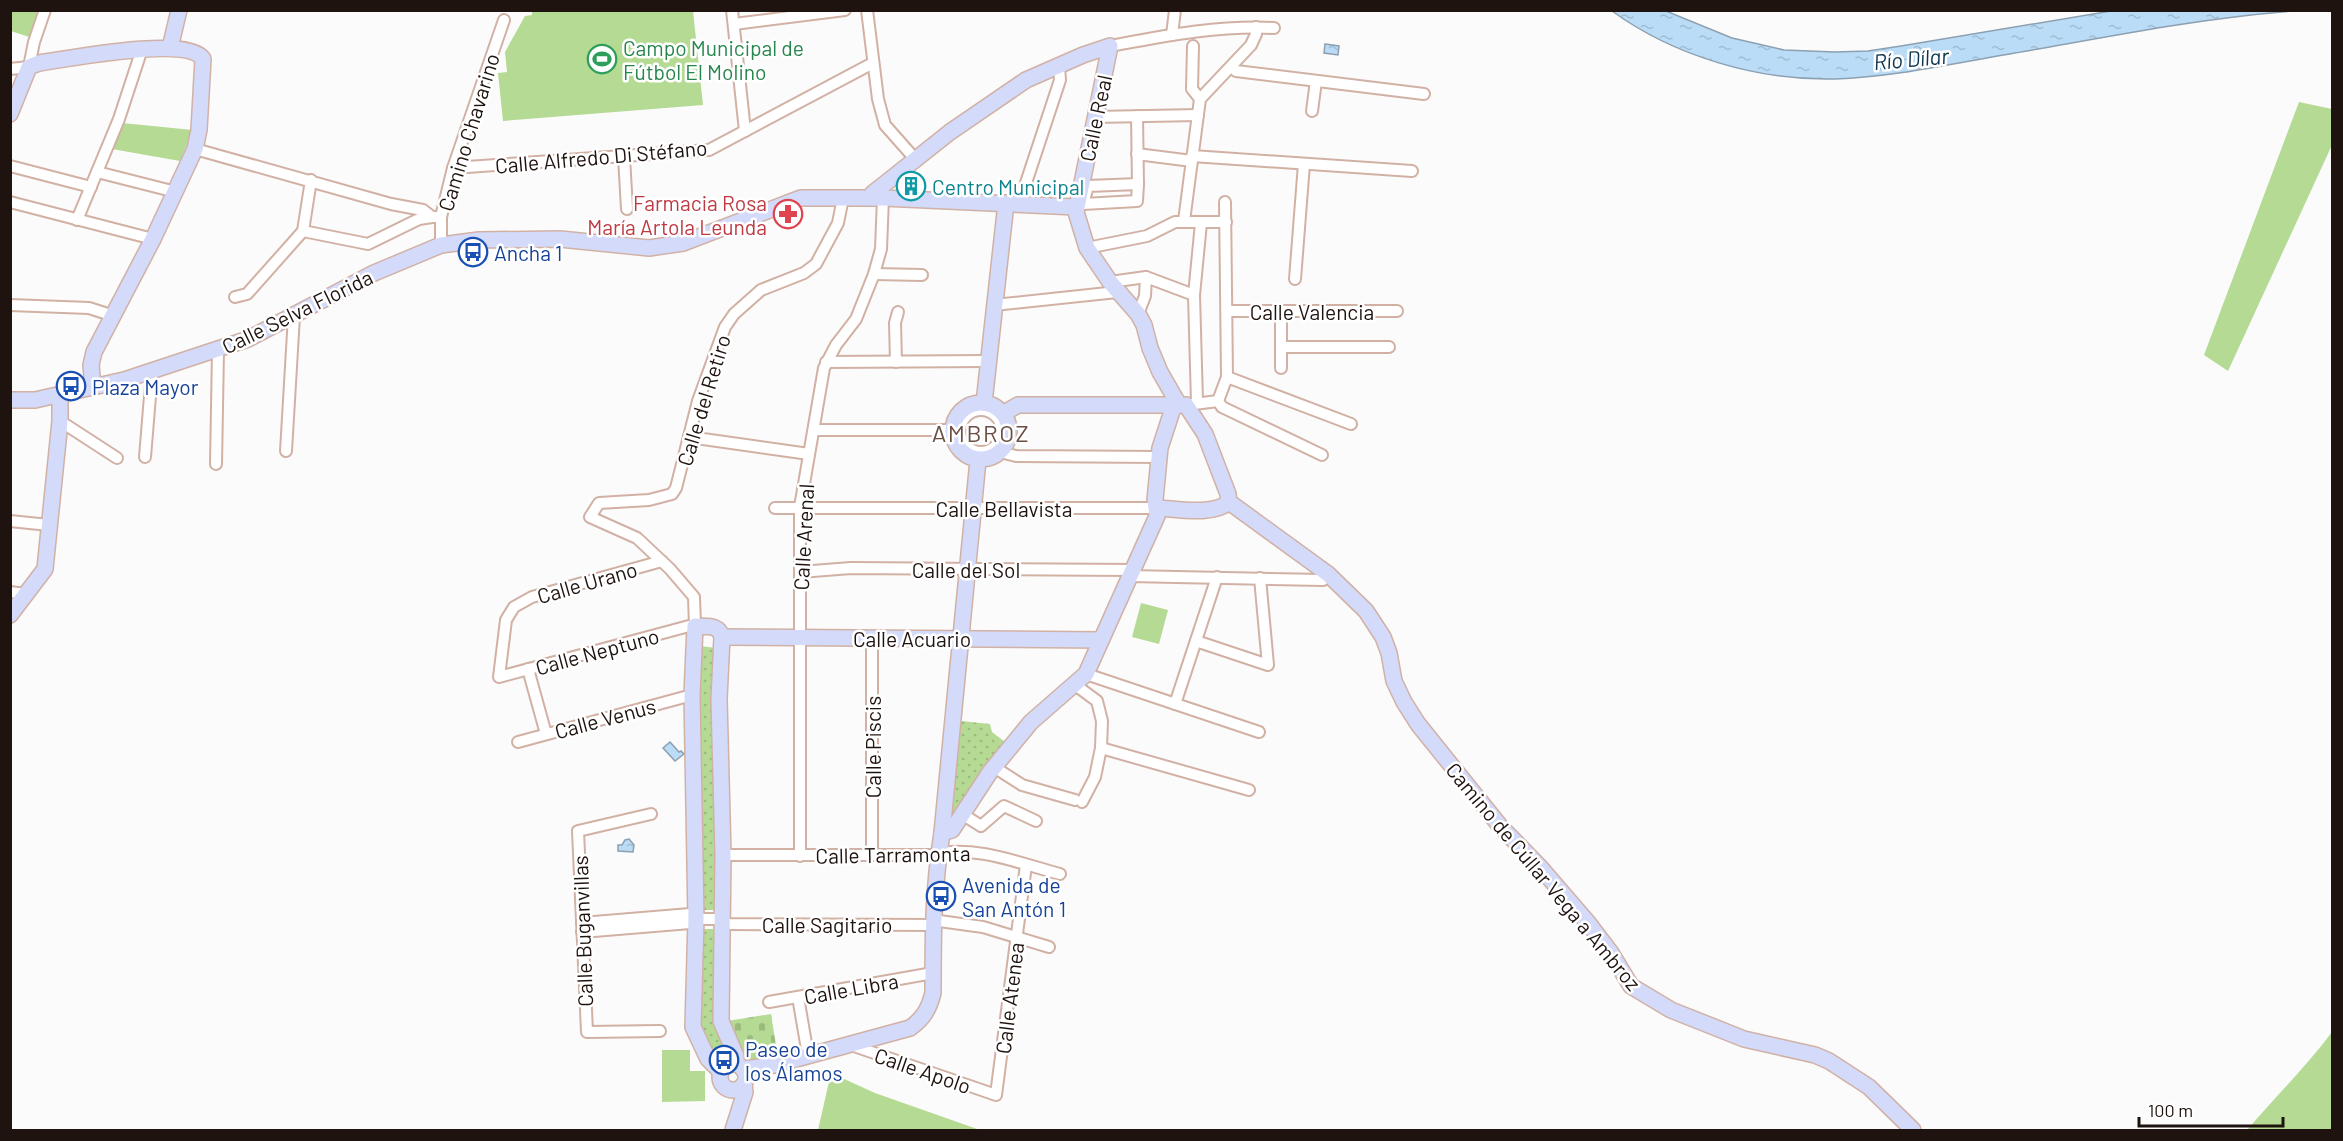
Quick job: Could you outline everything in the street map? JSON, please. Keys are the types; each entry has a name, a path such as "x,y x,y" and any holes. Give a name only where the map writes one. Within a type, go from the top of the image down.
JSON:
{"street":[{"path":"12,105 29,67 34,42 45,10"},
{"path":"170,48 179,10"},
{"path":"732,10 745,131"},
{"path":"734,24 845,10"},
{"path":"867,10 878,99 885,125 916,160"},
{"path":"1172,35 1175,10"},
{"name":"Camino Chavarino","path":"441,244 432,214 453,168 504,21"},
{"path":"1184,221 1200,99 1251,45 1256,34 1256,27"},
{"path":"878,198 888,183 950,132 1026,80 1083,55 1110,46 1172,35 1256,27 1274,28"},
{"name":"Calle Real","path":"1110,46 1076,207 1087,248 1114,287 1138,315 1160,372 1205,434 1229,502"},
{"path":"1193,46 1192,89 1200,99"},
{"path":"10,69 142,49 170,48 195,51 203,59 199,130 195,149 153,239 94,352 91,365 93,387"},
{"path":"77,220 119,119 142,49"},
{"name":"Calle Alfredo Di Stéfano","path":"453,168 709,150 873,63"},
{"path":"979,407 989,361 994,305 1012,204 1060,80 1059,66"},
{"path":"1232,67 1236,71 1424,94"},
{"path":"1312,111 1316,81"},
{"path":"1095,117 1198,115"},
{"path":"1137,116 1138,184 1137,201 1083,204 1088,186 1138,184"},
{"path":"195,149 432,214"},
{"path":"1137,154 1412,171"},
{"path":"624,156 627,209"},
{"path":"1295,279 1304,164"},
{"path":"10,166 91,187"},
{"path":"97,172 176,192"},
{"path":"235,297 247,294 303,231 311,180"},
{"name":"Calle Selva Florida","path":"10,400 35,400 60,395 152,372 218,350 248,339 374,273 441,244 479,240 560,240 664,248 683,243 801,198 878,198 1076,207"},
{"name":"Calle del Retiro","path":"662,561 637,537 590,518 599,503 649,500 672,494 676,488 707,375 725,327 734,315 761,290 804,273 816,264 838,223 843,198"},
{"name":"Calle Arenal","path":"800,856 800,507 826,363 836,345 856,319 874,274 881,249 878,198"},
{"path":"10,202 153,239"},
{"path":"1218,401 1227,377 1225,202"},
{"path":"303,231 368,244 432,214"},
{"path":"1087,248 1147,236 1175,222 1226,222"},
{"path":"942,832 952,830 996,764 1031,722 1080,679 1101,640 1157,516 1158,508 1155,500 1159,457 1184,404 1201,223"},
{"path":"874,274 922,275"},
{"path":"994,305 1114,287 1146,277 1194,295"},
{"path":"1138,315 1145,296 1146,277"},
{"path":"10,305 89,308 114,316"},
{"name":"Calle Valencia","path":"1227,311 1397,311"},
{"path":"1281,311 1281,368"},
{"path":"896,362 898,312"},
{"path":"286,451 294,316"},
{"path":"1281,347 1389,347"},
{"path":"216,464 218,350"},
{"path":"826,363 989,361"},
{"path":"145,457 152,372"},
{"path":"1227,377 1351,424"},
{"path":"10,615 18,593 45,568 60,421 60,395"},
{"path":"1004,413 1018,405 1184,404 1218,401"},
{"path":"1218,401 1222,407 1322,454"},
{"path":"979,407 977,403 962,410 957,416 953,430 960,451 978,460 994,457 1000,452 1007,444 1010,430 1004,413 997,407 979,407 968,415 960,426 962,440 970,450 977,453 990,451 1000,442 1002,436 1001,423 993,414 979,407"},
{"path":"60,421 117,458"},
{"path":"815,430 953,430"},
{"path":"689,437 809,454"},
{"path":"1000,452 1016,456 1159,457"},
{"path":"662,561 689,588 694,597 692,695 696,919 693,1027 708,1059 720,1071 723,1086 741,1082 774,1065 909,1028 918,1023 931,1003 932,922 978,460"},
{"name":"Calle Bellavista","path":"776,508 972,507 1198,510 1222,508 1229,502"},
{"name":"Camino de Cúllar Vega a Ambroz","path":"1229,502 1328,574 1366,611 1383,637 1389,653 1394,681 1418,724 1500,826 1539,866 1589,924 1631,986 1671,1010 1744,1039 1815,1055 1829,1061 1869,1087 1913,1131"},
{"path":"10,521 50,525"},
{"name":"Calle Urano","path":"500,677 506,620 514,608 532,597 662,561"},
{"name":"Calle del Sol","path":"800,572 851,568 967,569 1323,580 1328,574"},
{"path":"1175,704 1216,577"},
{"path":"1196,641 1268,665 1260,578"},
{"path":"695,626 716,627 720,631 722,640 719,699 723,855 722,1021 736,1056 741,1082 733,1131"},
{"name":"Calle Neptuno","path":"500,677 695,626"},
{"name":"Calle Acuario","path":"694,642 801,638 1101,640"},
{"name":"Calle Piscis","path":"872,638 872,855"},
{"path":"528,669 546,734"},
{"path":"1080,679 1175,704 1260,732"},
{"path":"996,764 1027,786 1079,801 1095,777 1101,748 1102,721 1097,701 1080,679"},
{"name":"Calle Venus","path":"518,742 692,695"},
{"path":"1101,748 1249,790"},
{"path":"963,814 981,826 1004,806 1036,821"},
{"name":"Calle Buganvillas","path":"651,814 578,831 582,928 587,1032 660,1031"},
{"name":"Calle Tarramonta","path":"723,855 984,853 1060,874"},
{"name":"Calle Atenea","path":"996,1095 1026,864"},
{"path":"582,928 690,923 696,919 723,919"},
{"name":"Calle Sagitario","path":"723,919 728,924 932,922 983,927 1048,947"},
{"name":"Calle Libra","path":"769,1002 933,973"},
{"path":"798,998 808,1055"},
{"name":"Calle Apolo","path":"850,1045 996,1095"},
{"path":"720,1071 727,1065 741,1082"}],"green space":[{"path":"10,11 43,11 32,38 11,31"},
{"name":"Campo Municipal de Fútbol El Molino","path":"532,11 693,11 703,105 503,121 498,73 507,72 505,52 525,16 532,15"},
{"path":"2299,102 2332,109 2332,145 2228,371 2204,355"},
{"path":"122,123 193,130 180,161 112,149"},
{"path":"1141,603 1168,610 1159,644 1132,637"},
{"path":"699,646 717,648 719,910 701,910"},
{"path":"961,721 990,724 992,732 1005,742 956,816 950,813"},
{"path":"701,929 719,929 729,1059 719,1065 697,1026"},
{"path":"771,1014 778,1058 746,1063 727,1021"},
{"path":"2332,1032 2332,1130 2247,1130 2301,1070"},
{"path":"662,1050 690,1050 690,1071 705,1071 705,1101 662,1102"},
{"path":"831,1073 875,1093 980,1130 818,1130"}],"water":[{"name":"Río Dílar","path":"1612,11 1666,11 1732,38 1784,50 1835,52 1868,51 2111,11 2293,11 2223,18 1902,73 1835,79 1776,76 1718,63 1662,41"},
{"path":"1325,44 1339,46 1338,55 1324,53"},
{"path":"670,742 684,754 675,761 663,748"},
{"path":"629,839 634,845 633,852 618,851 618,845 622,845 625,840"}],"place":[{"name":"Campo Municipal de Fútbol El Molino","path":"602,59"},
{"name":"Centro Municipal","path":"911,186"},
{"name":"Farmacia Rosa María Artola Leunda","path":"788,214"},
{"name":"Ancha 1","path":"473,252"},
{"name":"Plaza Mayor","path":"71,386"},
{"name":"Avenida de San Antón 1","path":"941,896"},
{"name":"Paseo de los Álamos","path":"724,1060"}],"district":[{"name":"AMBROZ","path":"981,432"}]}
